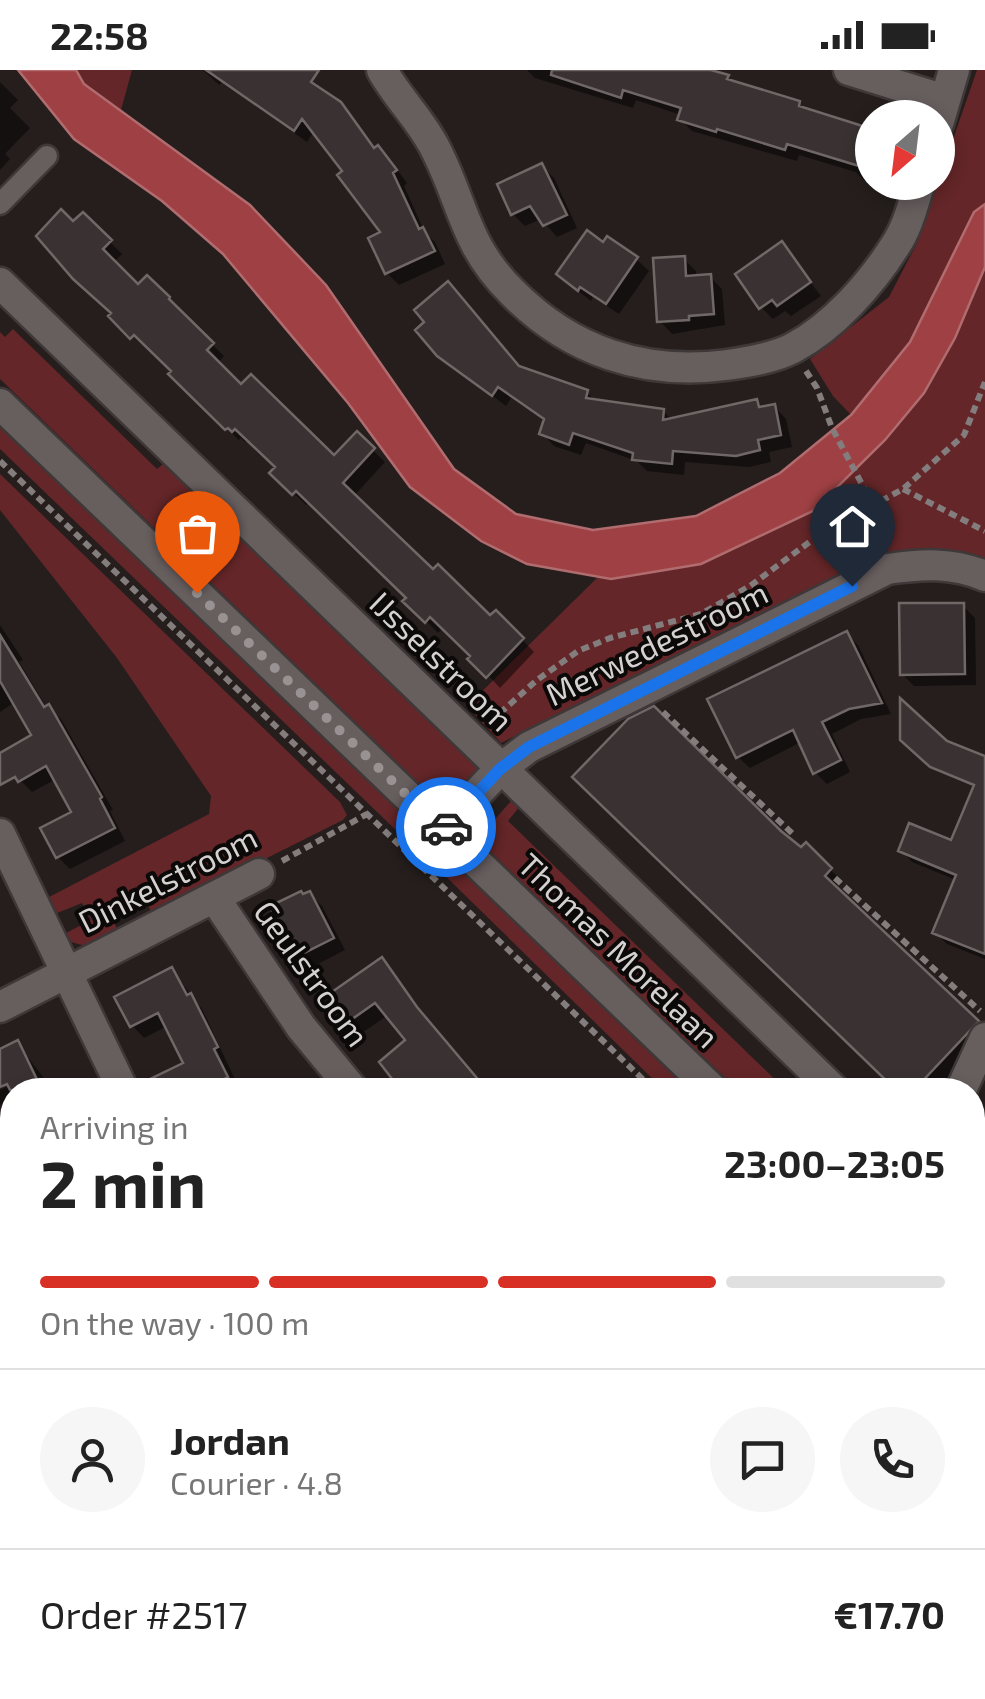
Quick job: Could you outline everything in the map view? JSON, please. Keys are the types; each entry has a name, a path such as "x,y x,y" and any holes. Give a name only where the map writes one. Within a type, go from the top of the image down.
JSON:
{"street":[{"path":"382,70 399,100 436,148 471,240 509,290 538,316 596,352 632,363 702,368 792,349 852,300 895,247 915,200"},
{"path":"849,70 915,100"},
{"path":"945,100 954,70"},
{"name":"IJsselstroom","path":"0,283 822,1078"},
{"name":"Thomas Morelaan","path":"0,404 700,1078"},
{"name":"Merwedestroom","path":"443,830 500,769 529,747 887,569 930,563 985,576"},
{"path":"0,834 117,1078"},
{"name":"Dinkelstroom","path":"0,1007 259,874"},
{"name":"Geulstroom","path":"214,898 301,1027 343,1078"},
{"path":"967,1078 985,1038"}],"lane":[{"path":"0,204 47,156"}],"path":[{"path":"792,349 817,388 832,428 874,505"},
{"path":"471,739 537,680 578,651 610,638 701,614 750,586 820,534 903,489 964,435 985,382"},
{"path":"0,460 642,1078"},
{"path":"903,489 985,531"},
{"path":"641,691 794,835"},
{"name":"Dinkelstroom","path":"259,874 367,814"},
{"path":"836,878 985,1015"}],"shaded area":[{"path":"18,70 76,70 84,84 250,205 326,285 454,469 516,514 593,530 696,516 780,473 851,415 910,342 974,212 985,204 985,267 955,338 924,393 885,440 813,511 701,564 611,579 527,564 481,541 410,487 348,403 223,254 162,201 74,139"},
{"path":"76,70 132,70 121,110 84,84"},
{"path":"977,70 985,70 985,564 947,551 903,550 833,578 501,743 467,706 599,576 611,579 701,564 813,511 851,415 833,396 810,359 889,297 917,243 932,200 955,200 955,133"},
{"path":"13,329 157,469 164,463 480,766 442,806 0,379 0,332 5,337"},
{"path":"0,425 413,823 401,835 0,449"},
{"path":"0,474 340,802 347,815 343,820 153,915 144,898 111,914 119,934 89,947 71,942 66,933 91,920 82,903 57,913 49,897 209,814 211,796 117,658 0,510"},
{"path":"513,799 520,806 508,821 774,1078 726,1078 477,839"},
{"path":"440,851 676,1078 652,1078 433,864"}],"building":[{"path":"206,70 319,70 311,82 341,102 374,148 378,145 397,170 393,173 419,229 423,227 435,251 385,274 368,238 380,232 337,175 342,171 302,119 294,131"},
{"path":"552,70 711,70 729,75 727,79 800,101 799,106 855,124 855,165 787,144 785,150 717,129 716,132 677,120 681,108 623,90 621,98 551,75"},
{"path":"542,163 567,215 543,226 530,206 511,215 497,184"},
{"path":"61,209 73,221 83,212 112,240 103,249 138,284 147,275 170,297 214,343 207,350 241,384 251,374 334,455 357,431 375,448 343,483 433,569 438,564 490,615 496,610 524,638 486,678 467,659 470,656 430,617 425,623 402,601 406,598 296,491 292,495 269,473 275,467 235,429 225,430 168,374 171,371 134,335 130,339 108,316 111,313 73,279 36,236"},
{"path":"587,230 603,242 607,236 638,257 606,304 580,287 578,291 556,274"},
{"path":"782,241 811,282 777,306 772,300 759,309 735,274"},
{"path":"685,256 686,276 711,274 714,314 657,322 653,258"},
{"path":"448,281 519,366 588,390 586,398 664,409 663,420 757,399 759,407 775,404 781,435 758,440 760,450 736,456 673,451 672,464 632,460 633,453 573,433 569,445 539,434 544,419 498,387 492,396 437,356 415,330 424,322 414,310"},
{"path":"899,603 964,603 965,674 900,675"},
{"path":"847,631 882,703 849,709 822,722 841,760 813,774 793,730 736,758 707,699"},
{"path":"0,635 44,707 49,704 102,797 115,828 56,858 40,828 71,812 46,766 18,782 15,777 0,785 0,753 31,735 0,681"},
{"path":"900,698 947,741 985,756 985,954 932,933 956,875 898,851 909,823 951,840 974,785 930,767 900,740"},
{"path":"654,706 781,831 801,847 806,842 832,868 825,876 979,1021 925,1078 884,1078 572,777 628,719"},
{"path":"301,891 310,891 334,938 296,957 270,906"},
{"path":"382,957 417,1007 477,1078 391,1078 379,1062 405,1040 375,1003 348,1022 329,994"},
{"path":"172,967 187,995 191,993 228,1077 152,1078 183,1063 158,1013 130,1027 114,997"},
{"path":"18,1040 36,1078 0,1078 0,1049"}],"way so far":[{"path":"197,593 443,830 446,827"}],"route":[{"path":"446,827 500,769 529,747 852,586"}]}
